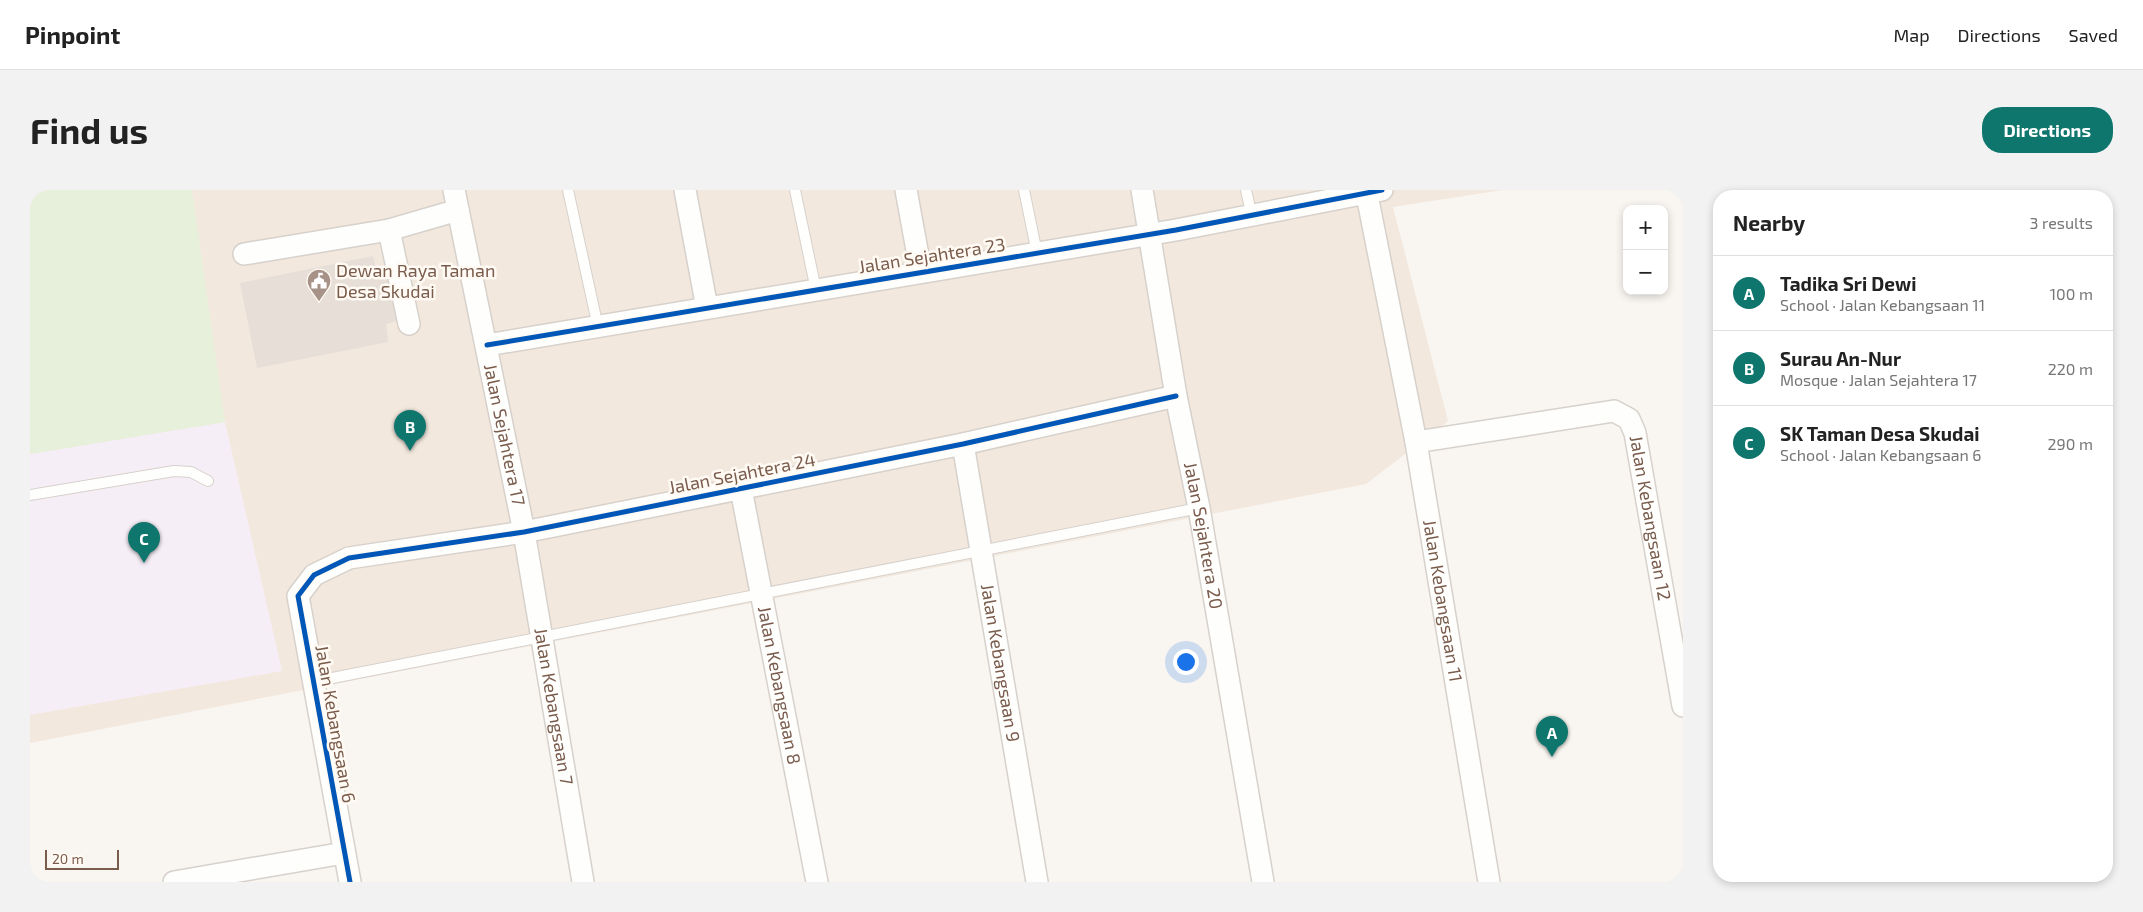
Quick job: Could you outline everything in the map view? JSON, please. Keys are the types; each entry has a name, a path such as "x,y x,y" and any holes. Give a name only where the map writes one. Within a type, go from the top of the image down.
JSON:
{"street":[{"path":"684,190 707,308"},
{"path":"906,190 921,272"},
{"name":"Jalan Sejahtera 20","path":"1142,190 1151,235 1176,396 1199,508 1263,882"},
{"name":"Jalan Sejahtera 23","path":"487,345 1151,235 1252,217 1371,191"},
{"name":"Jalan Kebangsaan 11","path":"1371,191 1391,319 1416,442 1489,882"},
{"path":"244,254 389,230 456,200"},
{"name":"Jalan Sejahtera 17","path":"456,200 524,532"},
{"path":"389,230 409,324"},
{"name":"Jalan Sejahtera 24","path":"314,576 349,558 524,532 963,444 1176,396"},
{"name":"Jalan Kebangsaan 12","path":"1416,442 1614,411 1629,420 1635,433 1683,706"},
{"name":"Jalan Kebangsaan 9","path":"963,444 1037,882"},
{"name":"Jalan Kebangsaan 8","path":"741,489 817,882"},
{"name":"Jalan Kebangsaan 7","path":"524,532 584,882"},
{"name":"Jalan Kebangsaan 6","path":"314,576 298,596 312,682 350,882"},
{"path":"174,882 344,853"}],"lane":[{"path":"568,190 598,327"},
{"path":"794,190 816,290"},
{"path":"1024,190 1037,253"},
{"path":"1246,190 1252,217"},
{"path":"30,495 174,471 191,472 208,481"},
{"path":"312,682 1199,508"}],"shaded area":[{"path":"30,190 1503,190 1393,207 1448,421 1366,484 30,743"},
{"path":"225,422 282,671 30,715 30,454"}],"green space":[{"path":"30,190 192,190 225,422 30,454"}],"building":[{"name":"Dewan Raya Taman Desa Skudai","path":"373,256 377,273 387,270 399,320 386,324 388,342 257,368 240,283"}],"cycle path":[{"path":"487,345 1176,230 1382,190"},
{"path":"350,882 298,596 314,575 349,558 524,532 963,444 1176,396"}],"place":[{"name":"Dewan Raya Taman Desa Skudai","path":"319,302"},
{"name":"Surau An-Nur","path":"410,451"},
{"name":"SK Taman Desa Skudai","path":"144,563"},
{"name":"Tadika Sri Dewi","path":"1552,757"}]}
